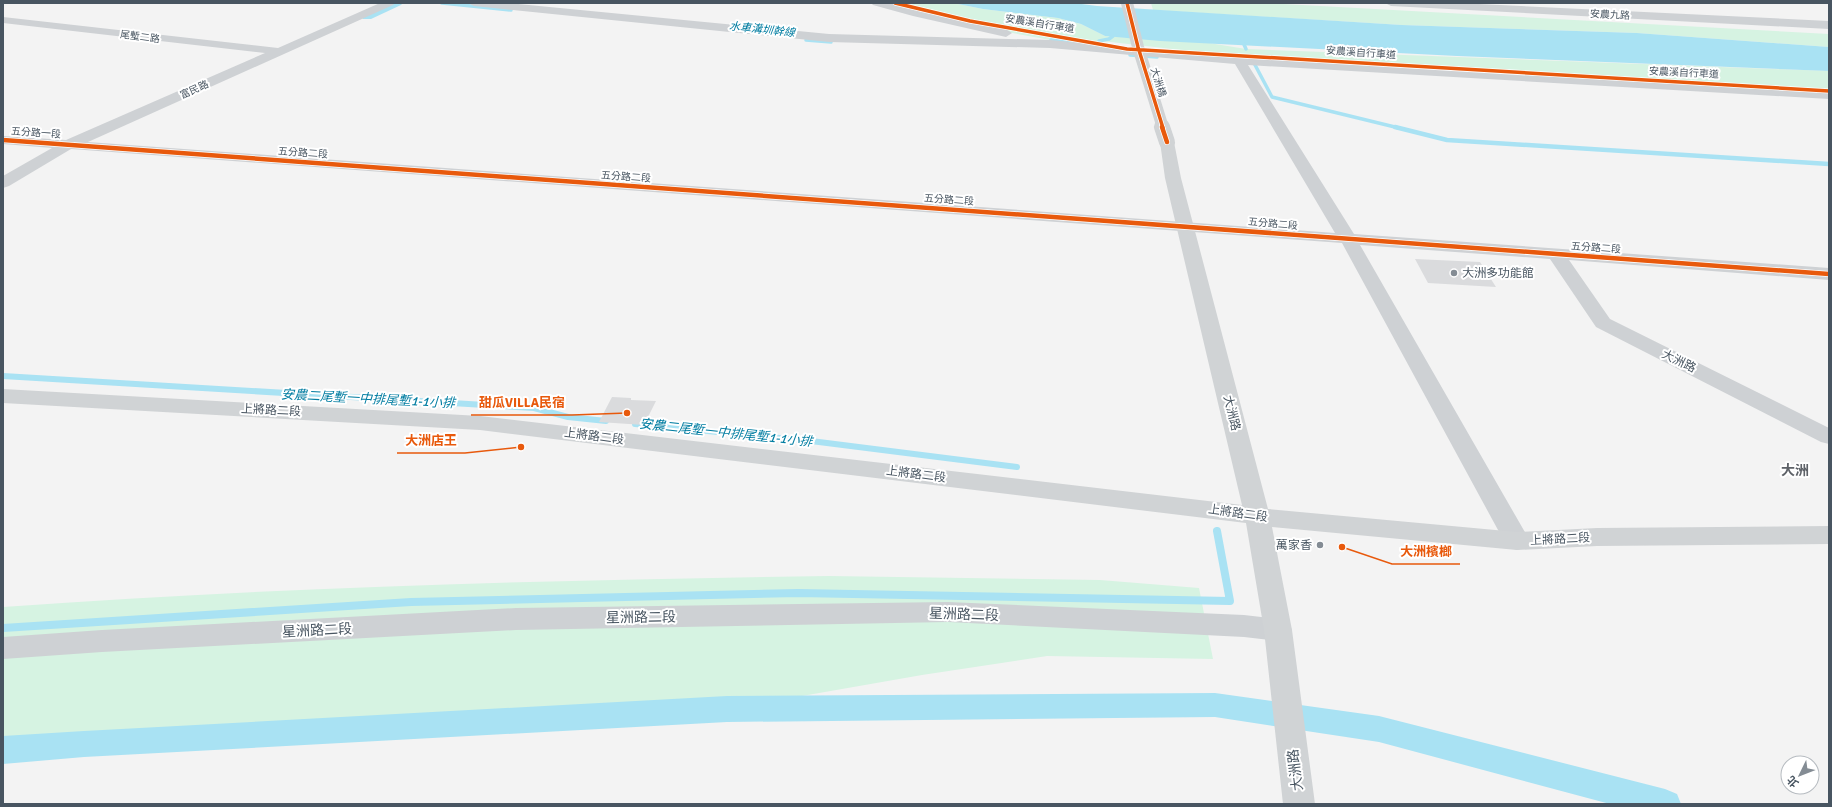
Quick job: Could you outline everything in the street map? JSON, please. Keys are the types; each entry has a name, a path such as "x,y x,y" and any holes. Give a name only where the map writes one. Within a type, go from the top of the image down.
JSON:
{"street":[{"name":"富民路","path":"3,183 68,145 389,3"},
{"path":"474,3 829,38 1050,44 1170,56 1829,95"},
{"path":"877,3 913,13 1050,44"},
{"name":"大洲橋","path":"1127,3 1138,47 1167,142"},
{"name":"安農九路","path":"1392,3 1829,25"},
{"name":"尾塹二路","path":"3,20 278,51"},
{"path":"1239,60 1348,239 1518,541"},
{"name":"五分路一段","path":"3,140 68,145"},
{"name":"大洲路","path":"1167,142 1174,178 1257,516 1278,630 1299,804"},
{"name":"五分路二段","path":"68,145 1829,274"},
{"name":"大洲路","path":"1556,254 1603,323 1829,437"},
{"name":"上將路二段","path":"3,396 480,423 1289,521 1518,541 1597,537 1829,535"},
{"name":"星洲路二段","path":"3,648 118,640 516,619 924,613 1236,625 1278,630"}],"green space":[{"path":"877,3 953,3 983,9 1058,18 1081,24 1105,36 1209,43 1246,49 1829,71 1829,93 1188,55 1181,50 1102,41 1098,43 1056,41 990,29"},
{"path":"1151,3 1267,3 1829,34 1829,47 1637,33 1402,25 1153,10"},
{"path":"829,576 1100,580 1199,588 1213,659 1047,656 922,675 727,709 84,744 3,750 3,607 312,589 519,582"}],"water":[{"path":"953,3 1074,3 1097,6 1402,25 1637,33 1829,47 1829,71 1457,56 1160,41 1105,36 1081,24 1058,18 983,9"}],"building":[{"name":"大洲多功能館","path":"1415,259 1480,262 1496,287 1428,283"},
{"path":"612,397 631,398 631,400 656,401 644,425 599,422"}],"waterway":[{"path":"367,17 397,3"},
{"path":"442,3 511,10"},
{"name":"水車溝圳幹線","path":"1099,41 1109,39 1113,36"},
{"path":"806,40 831,42"},
{"name":"水車溝圳幹線","path":"1051,40 1088,43"},
{"path":"1242,40 1246,49"},
{"path":"1130,55 1157,57"},
{"path":"1254,63 1272,97 1399,128"},
{"path":"1395,127 1399,128"},
{"path":"1399,128 1447,140 1829,164"},
{"name":"安農二尾塹一中排尾塹1-1小排","path":"3,376 534,408 568,417 606,421"},
{"name":"安農二尾塹一中排尾塹1-1小排","path":"635,424 811,441 1017,467"},
{"path":"3,628 411,602 798,593 1230,601 1217,531"},
{"path":"3,750 84,744 727,709 1215,705 1379,729 1665,804"}],"cycle path":[{"name":"安農溪自行車道","path":"895,3 970,21 1127,49 1829,91"},
{"path":"1127,3 1138,47 1167,142"},
{"path":"3,140 1829,274"}],"place":[{"name":"大洲多功能館","path":"1454,273"},
{"name":"甜瓜VILLA民宿","path":"627,413"},
{"name":"大洲店王","path":"521,447"},
{"name":"萬家香","path":"1320,545"},
{"name":"大洲檳榔","path":"1342,547"}],"district":[{"name":"大洲","path":"1795,470"}]}
